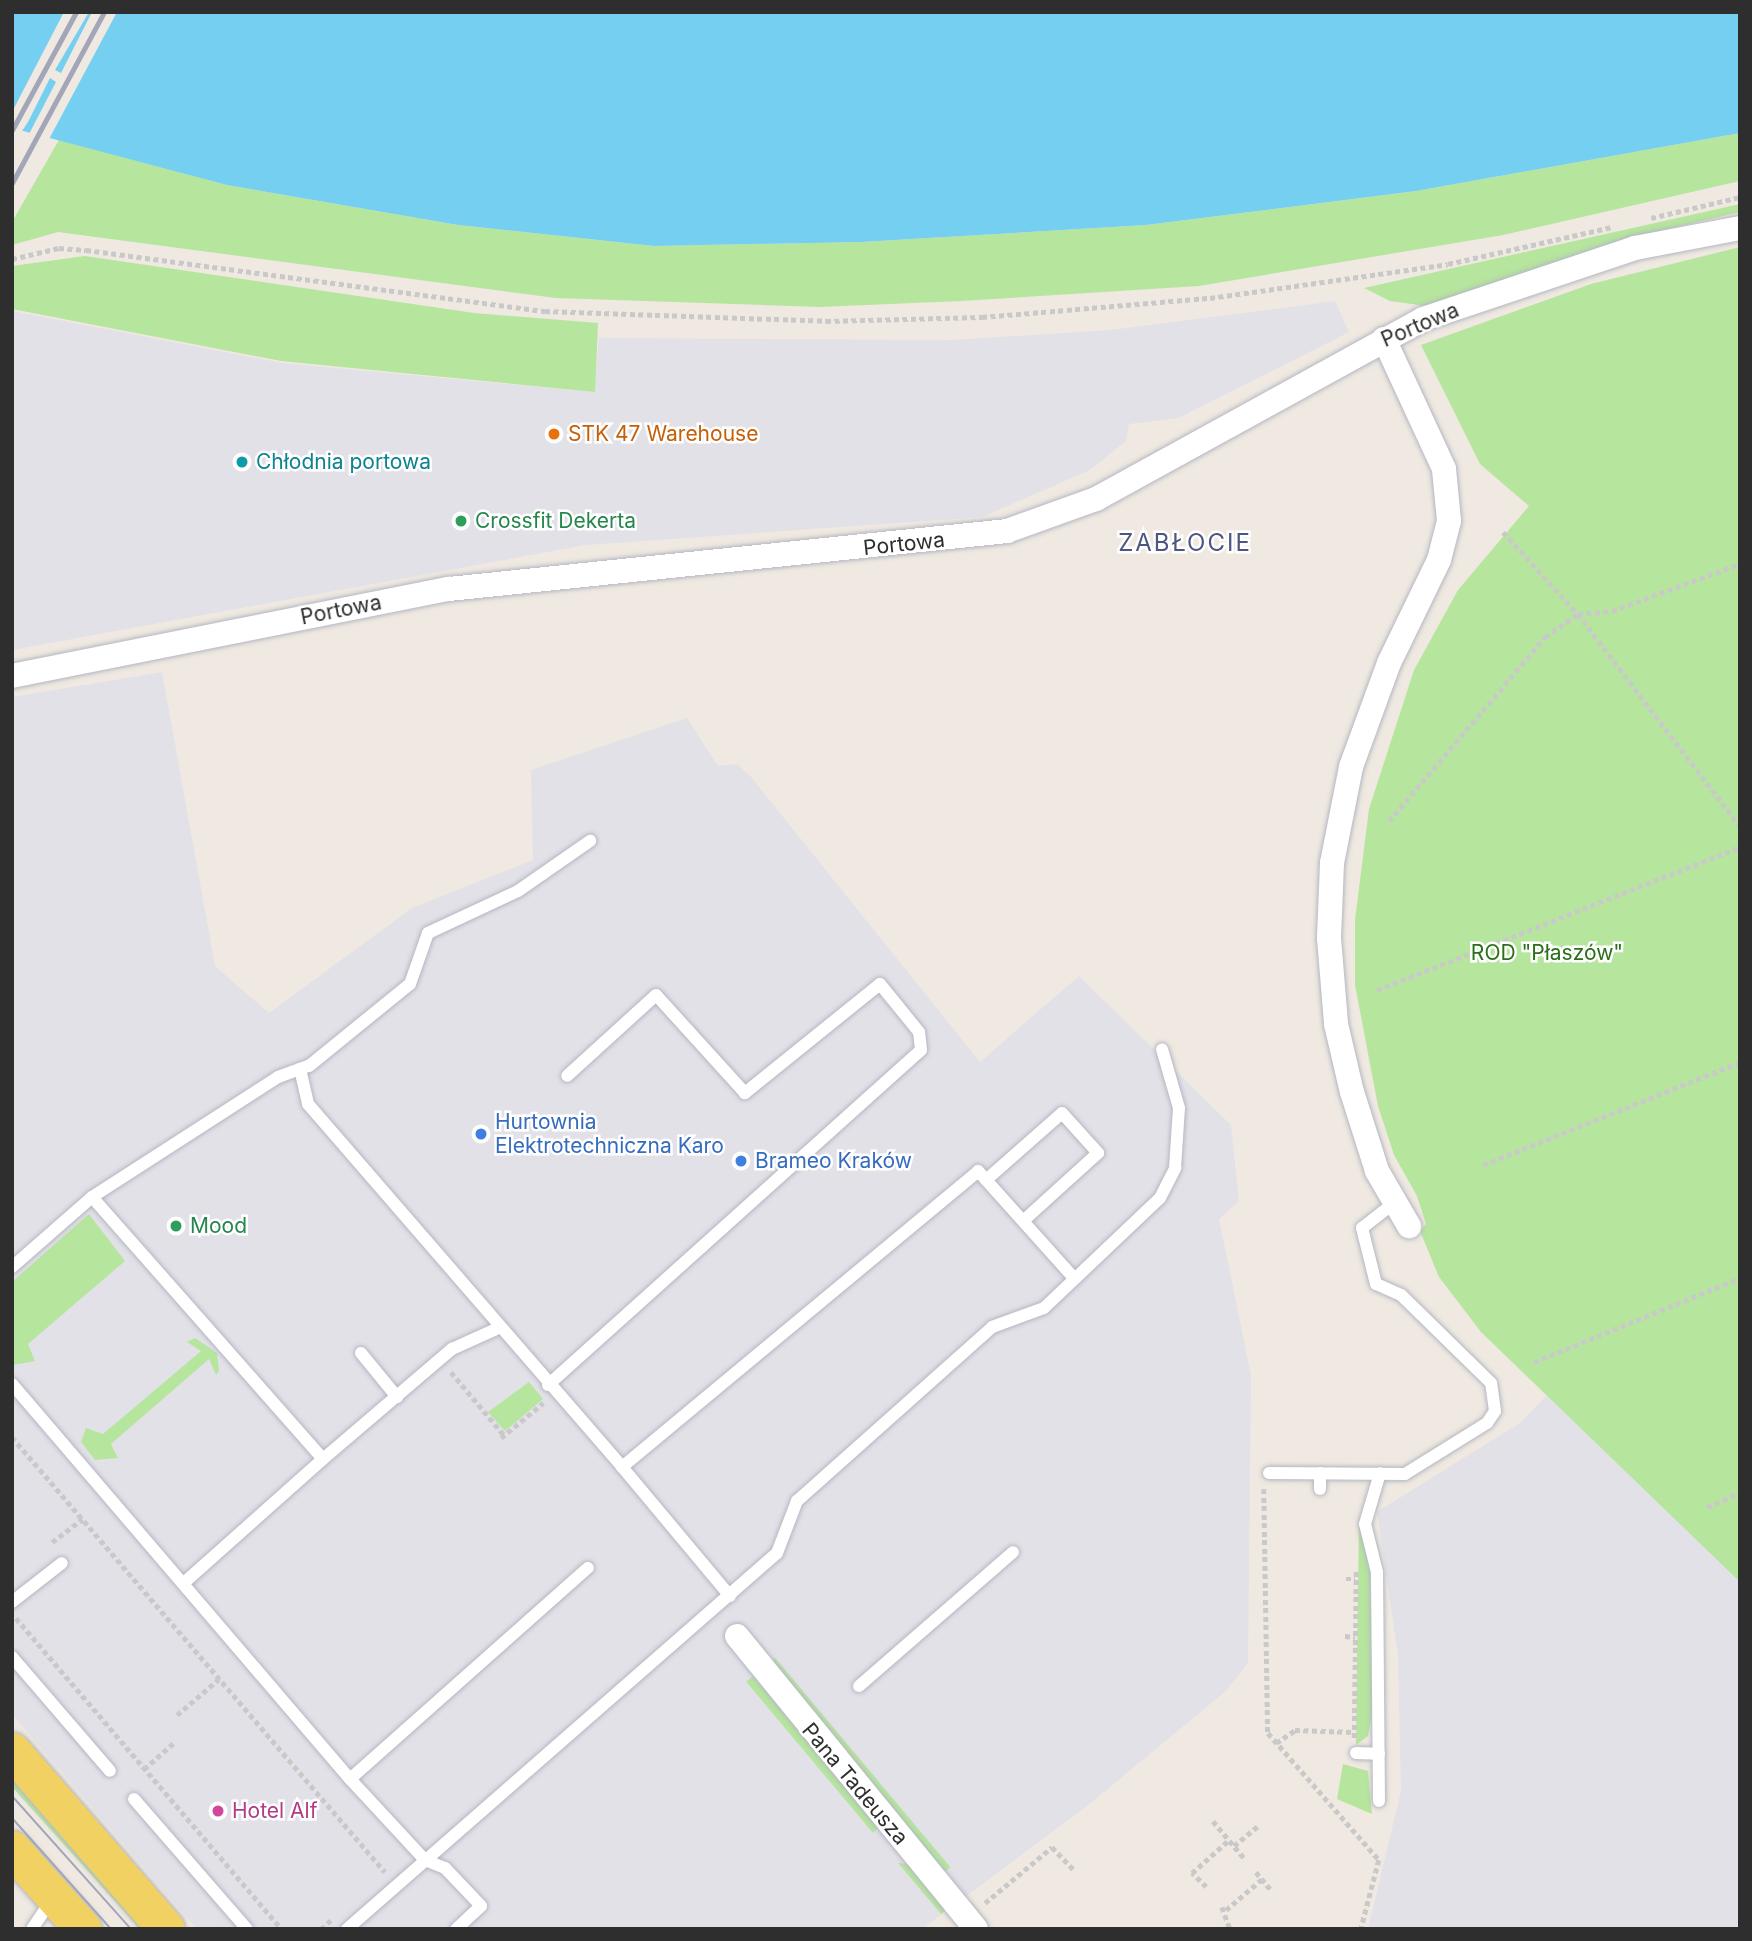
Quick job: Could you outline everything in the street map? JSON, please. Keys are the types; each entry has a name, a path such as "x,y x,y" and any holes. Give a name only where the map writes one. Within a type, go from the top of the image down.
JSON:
{"main road":[{"path":"12,1751 166,1929"},
{"path":"12,1849 83,1929"}],"street":[{"name":"Portowa","path":"12,676 449,589 1007,531 1096,499 1423,318 1635,248 1740,228"},
{"path":"1384,339 1428,427 1449,501 1439,560 1389,663 1351,767 1331,874 1336,1024 1364,1134 1392,1204 1409,1226"},
{"name":"Pana Tadeusza","path":"737,1636 977,1918"}],"lane":[{"path":"12,1267 92,1197 300,1069 410,984 428,933 518,891 590,841"},
{"path":"548,1385 921,1050 919,1032 880,984 745,1093 656,995 567,1076"},
{"path":"347,1929 777,1553 797,1501 992,1327 1044,1308 1073,1277 1160,1198 1175,1168 1179,1108 1162,1049"},
{"path":"300,1069 308,1104 496,1329 622,1467 730,1596"},
{"path":"986,1180 1062,1113 1098,1153 1023,1221"},
{"path":"622,1467 978,1171 1073,1277"},
{"path":"92,1197 323,1460"},
{"path":"1267,1473 1380,1473 1419,1469 1487,1423 1495,1404 1491,1383 1401,1295 1376,1284 1362,1228 1392,1204"},
{"path":"185,1582 438,1361 496,1329"},
{"path":"361,1353 397,1396"},
{"path":"12,1384 185,1582 351,1779 425,1860 446,1868 481,1906 456,1929"},
{"path":"1320,1473 1320,1489"},
{"path":"1379,1801 1377,1572 1365,1524 1380,1473"},
{"path":"859,1686 1013,1552"},
{"path":"12,1602 62,1563"},
{"path":"351,1779 588,1568"},
{"path":"12,1657 110,1771"},
{"path":"1355,1753 1379,1754"},
{"path":"134,1799 247,1929"},
{"path":"32,1929 54,1896"}],"path":[{"path":"1637,221 1740,197"},
{"path":"12,259 59,248 86,250 545,311 826,321 982,317 1210,298 1448,264 1625,224"},
{"path":"1503,532 1578,614 1740,827"},
{"path":"1390,821 1545,637 1578,614 1612,611 1740,564"},
{"path":"1377,990 1740,847"},
{"path":"1483,1165 1740,1062"},
{"path":"1534,1362 1740,1278"},
{"path":"438,1361 503,1437 545,1401 548,1385"},
{"path":"12,1437 385,1873 376,1881"},
{"path":"1267,1473 1267,1726 1276,1743 1379,1860 1362,1929"},
{"path":"1707,1507 1740,1493"},
{"path":"52,1542 82,1519"},
{"path":"1355,1753 1356,1553"},
{"path":"1346,1579 1355,1580"},
{"path":"12,1614 282,1929"},
{"path":"1345,1636 1354,1637"},
{"path":"177,1715 219,1679"},
{"path":"1276,1743 1295,1730 1354,1732"},
{"path":"144,1769 175,1742"},
{"path":"1213,1821 1244,1858"},
{"path":"1234,1846 1259,1825"},
{"path":"1206,1887 1192,1872 1229,1840"},
{"path":"977,1918 1052,1847 1074,1870"},
{"path":"1256,1872 1272,1891"},
{"path":"1230,1929 1224,1908 1262,1879"},
{"path":"321,1929 339,1913"}],"shaded area":[{"path":"1335,301 1349,332 1179,418 1129,424 1126,441 1090,470 982,517 586,545 12,650 12,311 282,363 594,392 599,338 950,340 1111,330"},
{"path":"162,672 215,966 269,1013 412,908 533,860 531,770 687,718 718,766 737,764 751,777 980,1062 1079,976 1231,1125 1239,1201 1219,1219 1251,1375 1248,1663 1226,1691 1087,1806 922,1929 197,1929 12,1714 12,697"},
{"path":"1550,1392 1740,1582 1740,1929 1368,1929 1401,1791 1398,1655 1377,1512 1520,1423"}],"green space":[{"path":"1740,133 1740,181 1503,235 1199,286 819,307 556,298 58,232 12,245 12,222 59,140 227,185 458,225 654,246 861,242 1146,225 1416,191"},
{"path":"1740,204 1740,212 1651,233 1426,306 1390,301 1364,288"},
{"name":"ROD \"Płaszów\"","path":"1740,247 1740,1582 1481,1332 1439,1277 1420,1231 1426,1224 1417,1196 1394,1155 1378,1106 1355,985 1355,920 1369,809 1414,670 1458,590 1529,506 1480,464 1421,345 1591,284"},
{"path":"85,256 474,313 598,323 595,392 281,361 12,309 12,266"},
{"path":"89,1214 125,1261 28,1344 35,1361 13,1365 12,1282"},
{"path":"195,1338 217,1353 219,1371 216,1375 209,1359 111,1444 118,1458 95,1460 81,1442 86,1428 103,1434 201,1351 187,1342"},
{"path":"529,1382 543,1399 505,1431 488,1412"},
{"path":"1359,1518 1370,1573 1373,1710 1368,1736 1356,1745"},
{"path":"775,1658 950,1867 944,1873 768,1664"},
{"path":"753,1676 880,1827 873,1833 746,1682"},
{"path":"1343,1764 1368,1771 1372,1814 1337,1799"},
{"path":"12,1773 147,1929 140,1929 12,1787"},
{"path":"898,1863 909,1864 948,1908 941,1914"}],"water":[{"path":"12,12 1740,12 1740,133 1416,191 1146,225 861,242 654,246 458,225 227,185 12,128"}],"pier":[{"path":"64,12 89,12 55,70 61,73 92,12 117,12 48,141 28,136 56,82 50,78 20,134 12,132 12,112"}],"tram line":[{"path":"12,1796 131,1929"},
{"path":"12,1818 111,1929"}],"railway":[{"path":"12,130 76,12"},
{"path":"12,183 104,12"}],"place":[{"name":"STK 47 Warehouse","path":"554,434"},
{"name":"Chłodnia portowa","path":"242,462"},
{"name":"Crossfit Dekerta","path":"461,521"},
{"name":"Hurtownia Elektrotechniczna Karo","path":"481,1134"},
{"name":"Brameo Kraków","path":"741,1161"},
{"name":"Mood","path":"176,1226"},
{"name":"Hotel Alf","path":"218,1811"}],"district":[{"name":"ZABŁOCIE","path":"1185,543"}]}
